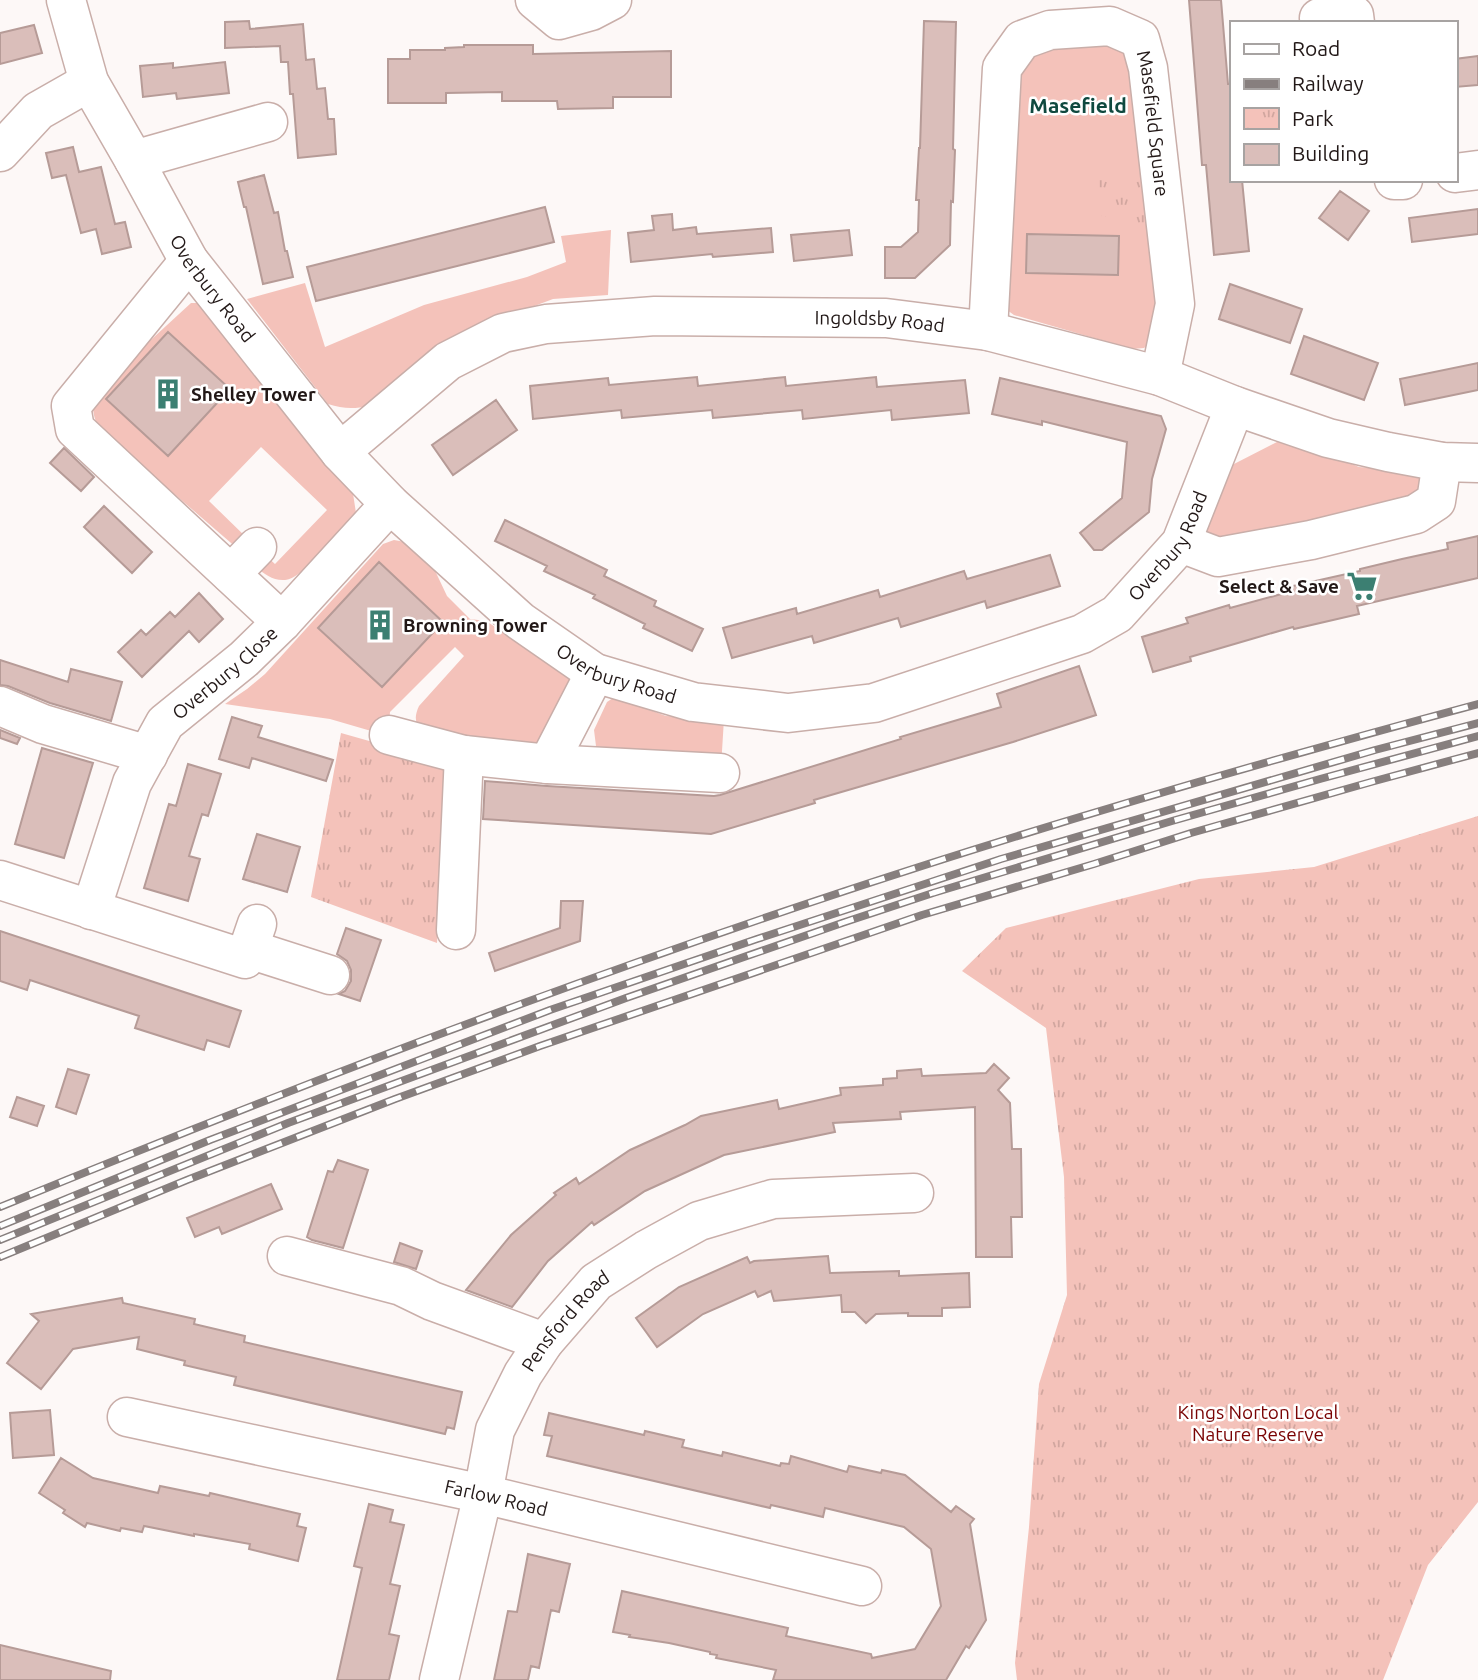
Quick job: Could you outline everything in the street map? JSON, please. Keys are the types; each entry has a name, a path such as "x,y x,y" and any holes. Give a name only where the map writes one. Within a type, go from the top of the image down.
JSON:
{"street":[{"name":"Overbury Road","path":"66,0 89,82 189,261 340,452 390,504 520,621 595,673 693,702 788,713 874,703 1082,634 1118,614 1181,543 1235,406"},
{"path":"535,0 559,20 591,11 612,0"},
{"name":"Masefield Square","path":"988,331 1002,68 1022,40 1050,30 1110,26 1140,39 1148,68 1175,304 1160,376"},
{"path":"0,152 38,111 89,82"},
{"path":"134,160 268,122"},
{"path":"1457,173 1478,170"},
{"path":"189,261 71,406 75,429 282,622"},
{"name":"Ingoldsby Road","path":"340,452 448,361 503,333 546,324 655,316 886,318 988,331 1054,347 1160,376 1235,406 1328,438 1388,452 1460,462 1436,500 1416,514 1311,540 1219,557 1181,543"},
{"name":"Overbury Close","path":"91,910 132,783 165,723 244,659 282,622 390,504"},
{"path":"231,574 257,547"},
{"path":"548,764 595,673"},
{"path":"0,706 43,724 148,755"},
{"path":"389,736 464,755 548,764 720,773"},
{"path":"456,930 464,755"},
{"path":"0,880 245,959 253,936 330,975"},
{"name":"Pensford Road","path":"439,1680 483,1494 495,1430 523,1374 544,1342 596,1282 699,1221 773,1199 914,1192"},
{"path":"287,1256 401,1286 432,1301 544,1342"},
{"name":"Farlow Road","path":"127,1417 483,1494 862,1586"}],"green space":[{"path":"1114,41 1124,46 1169,301 1152,342 1144,348 1132,349 1014,315 1007,310 1016,80 1032,54 1047,48"},
{"path":"1156,172 1162,232 1138,232 1129,217 1102,217 1098,179"},
{"path":"611,230 608,295 553,299 495,321 369,406 348,408 328,404 247,299 305,283 325,347 424,305 527,277 566,262 561,236"},
{"path":"191,303 199,303 352,487 356,513 312,562 285,580 269,576 255,567 265,555 275,564 327,510 261,447 209,501 248,539 238,549 99,429 96,422 93,404 104,383"},
{"path":"1277,442 1299,442 1359,467 1421,472 1423,499 1208,541 1205,530 1225,474 1234,464"},
{"path":"394,540 405,542 430,560 447,596 470,619 486,621 570,675 573,683 537,746 421,732 416,719 419,706 464,656 455,647 390,712 389,723 378,733 330,719 225,704 265,674 383,544"},
{"path":"613,698 666,716 724,719 721,767 601,750 596,746 594,730 607,702"},
{"path":"341,733 447,763 437,943 311,897"},
{"name":"Kings Norton Local Nature Reserve","path":"1478,816 1478,1502 1428,1565 1383,1680 1017,1680 1015,1663 1029,1527 1039,1384 1067,1295 1064,1177 1046,1028 962,971 1006,928 1199,879 1314,867"}],"building":[{"path":"1189,0 1221,0 1230,84 1230,182 1242,182 1249,251 1214,255 1206,165 1202,165"},
{"path":"249,21 250,29 303,24 306,60 314,59 317,89 325,88 328,119 334,119 336,154 298,158 288,62 281,62 280,46 225,48 225,22"},
{"path":"924,21 956,22 955,150 950,245 915,278 885,278 885,247 901,247 918,232 919,200 916,200"},
{"path":"34,25 42,53 0,64 0,33"},
{"path":"464,45 533,45 533,54 671,51 671,97 613,97 613,108 558,109 557,101 502,101 502,92 446,93 446,103 388,103 388,59 410,59 410,50 445,50"},
{"path":"1478,56 1478,85 1457,87 1457,59"},
{"path":"225,62 229,93 177,99 176,93 143,97 140,66 173,63 173,68"},
{"path":"73,147 79,172 101,167 115,224 125,222 131,247 102,254 96,229 81,233 66,175 52,178 46,153"},
{"path":"264,175 274,213 278,212 293,277 263,284 238,182"},
{"path":"1340,191 1369,211 1348,240 1319,218"},
{"path":"545,207 554,242 316,301 307,267"},
{"path":"1478,209 1478,234 1412,242 1409,218"},
{"path":"672,214 673,230 696,227 697,234 771,228 773,252 713,257 712,254 631,262 628,233 654,230 652,216"},
{"path":"849,230 852,255 794,261 791,235"},
{"path":"1027,234 1119,236 1118,275 1026,273"},
{"path":"1230,284 1302,309 1290,343 1219,319"},
{"name":"Shelley Tower","path":"168,332 230,389 168,456 106,399"},
{"path":"1304,336 1378,363 1364,400 1291,374"},
{"path":"1478,363 1478,390 1405,405 1400,379"},
{"path":"697,377 698,386 785,377 786,386 876,377 877,387 965,380 969,413 892,420 891,410 803,419 802,410 713,418 712,410 622,418 621,410 533,419 530,386 608,378 609,385"},
{"path":"1000,378 1161,416 1166,429 1152,479 1149,512 1102,550 1094,550 1080,533 1122,498 1127,442 1042,421 1042,425 992,414"},
{"path":"496,400 517,430 453,475 432,445"},
{"path":"64,448 94,477 81,491 50,463"},
{"path":"104,506 152,552 132,573 84,527"},
{"path":"505,520 607,570 604,576 656,601 654,606 703,629 692,651 643,628 645,624 593,598 595,595 544,571 547,566 495,541"},
{"path":"1478,536 1478,578 1357,606 1359,614 1294,629 1293,627 1190,657 1191,661 1153,672 1142,637 1188,623 1186,618 1285,593 1284,588 1448,549 1447,543"},
{"path":"1050,555 1060,586 987,608 985,601 901,627 898,618 814,643 812,636 732,658 723,628 796,608 797,614 878,590 880,597 964,571 967,579"},
{"name":"Browning Tower","path":"379,562 443,622 382,687 318,628"},
{"path":"199,593 223,619 199,642 189,631 142,677 118,652 141,630 146,635 170,612 175,617"},
{"path":"0,660 68,682 71,669 122,682 111,721 0,685"},
{"path":"1079,666 1096,715 711,834 483,819 485,781 720,795 1001,707 997,694"},
{"path":"232,717 262,726 258,737 333,760 326,781 252,758 249,768 219,759"},
{"path":"0,730 20,738 17,744 0,738"},
{"path":"42,748 93,763 64,858 15,844"},
{"path":"188,764 221,774 208,816 202,814 189,856 200,859 188,901 144,888 169,804 176,806"},
{"path":"257,834 300,847 287,892 243,879"},
{"path":"561,901 583,901 580,941 495,971 489,953 560,928"},
{"path":"346,928 381,940 360,1001 339,994 345,991 351,981 351,970 347,961 337,954"},
{"path":"0,931 241,1011 229,1047 207,1040 204,1050 135,1028 139,1016 30,980 27,990 0,981"},
{"path":"994,1064 1009,1078 998,1090 1010,1103 1012,1149 1021,1149 1022,1217 1011,1217 1012,1257 976,1257 975,1107 900,1112 901,1119 833,1123 835,1132 724,1155 645,1191 594,1225 592,1222 548,1261 512,1307 466,1290 511,1235 556,1195 554,1193 576,1178 579,1184 630,1150 701,1116 777,1100 779,1109 841,1095 840,1088 883,1085 883,1079 897,1078 897,1071 921,1069 922,1076 986,1073"},
{"path":"68,1069 89,1075 76,1114 56,1107"},
{"path":"17,1097 44,1106 37,1126 10,1117"},
{"path":"338,1160 368,1170 343,1248 307,1237 328,1171 333,1172"},
{"path":"271,1184 282,1209 222,1234 219,1227 195,1237 187,1218"},
{"path":"400,1243 422,1251 416,1269 394,1262"},
{"path":"828,1256 830,1273 899,1271 899,1276 969,1273 970,1307 942,1308 942,1316 876,1314 866,1323 855,1312 842,1312 841,1295 774,1301 771,1291 758,1297 755,1291 703,1314 657,1347 636,1318 679,1287 747,1257 750,1263"},
{"path":"122,1298 123,1303 195,1319 194,1324 245,1336 244,1342 462,1392 454,1429 447,1427 445,1434 234,1385 236,1377 184,1365 185,1361 137,1349 139,1337 73,1349 41,1389 7,1363 39,1321 31,1314"},
{"path":"50,1410 54,1455 13,1458 10,1413"},
{"path":"549,1413 644,1435 645,1431 684,1440 682,1447 722,1456 723,1452 780,1466 781,1463 789,1464 791,1456 847,1472 849,1466 905,1475 951,1512 956,1506 974,1519 970,1524 986,1620 969,1648 966,1646 946,1680 773,1680 776,1670 716,1658 717,1655 710,1652 613,1632 622,1591 788,1628 786,1636 871,1654 872,1658 915,1649 941,1606 931,1549 904,1527 825,1508 823,1517 771,1505 770,1508 547,1456 552,1436 544,1435"},
{"path":"61,1458 93,1478 158,1493 160,1486 209,1496 210,1493 300,1514 297,1526 306,1528 298,1561 249,1549 250,1544 144,1526 142,1532 121,1528 120,1531 87,1523 85,1527 39,1493"},
{"path":"369,1504 393,1510 390,1522 404,1525 390,1584 400,1586 389,1634 399,1636 389,1680 337,1680 362,1568 354,1566"},
{"path":"528,1554 570,1564 559,1612 551,1610 539,1668 531,1666 528,1680 494,1680 508,1611 517,1612"},
{"path":"0,1645 111,1671 110,1680 0,1680"}],"railway":[{"path":"0,1207 420,1042 738,927 924,865 1081,817 1478,704"},
{"path":"0,1226 210,1140 550,1010 757,939 1001,859 1375,750 1478,723"},
{"path":"0,1240 288,1123 626,998 842,923 1172,821 1478,736"},
{"path":"0,1257 395,1099 540,1046 922,915 1191,833 1478,753"}],"place":[{"name":"Shelley Tower","path":"168,394"},
{"name":"Select & Save","path":"1362,586"},
{"name":"Browning Tower","path":"380,625"}],"district":[{"name":"Masefield","path":"1078,105"}]}
